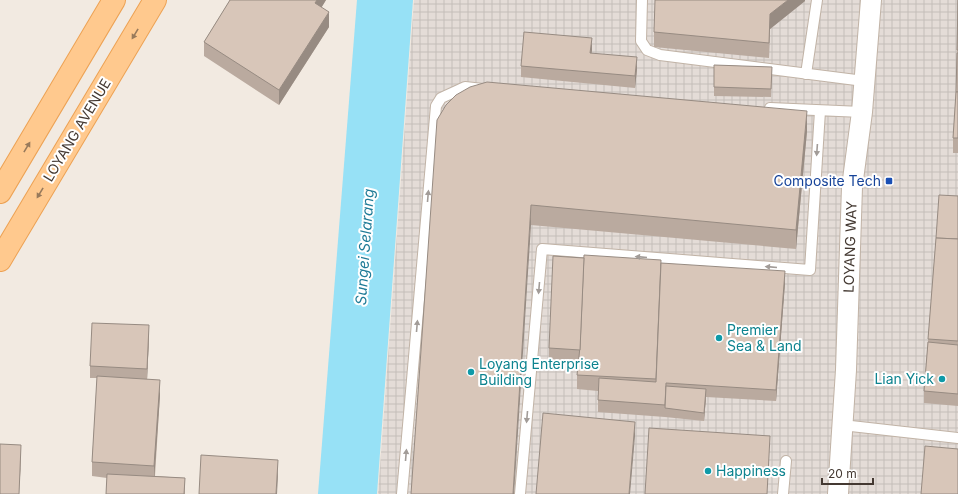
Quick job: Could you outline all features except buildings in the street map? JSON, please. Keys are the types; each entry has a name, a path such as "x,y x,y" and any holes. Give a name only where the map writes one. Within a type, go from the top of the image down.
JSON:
{"main road":[{"path":"0,192 114,0"},
{"name":"LOYANG AVENUE","path":"0,260 155,0"}],"street":[{"name":"LOYANG WAY","path":"838,494 846,370 852,187 862,112 871,0"}],"lane":[{"path":"642,0 641,41 647,50 660,55 864,81"},
{"path":"806,74 817,0"},
{"path":"402,494 436,106 441,98 465,87 495,91"},
{"path":"757,108 862,112"},
{"path":"520,494 542,249 810,270 820,111"},
{"path":"842,425 958,438"},
{"path":"783,494 786,461"}],"shaded area":[{"path":"414,0 958,0 958,494 378,494"}],"water":[{"name":"Sungei Selarang","path":"357,0 413,0 377,494 318,494"}],"place":[{"name":"Composite Tech","path":"889,181"},
{"name":"Premier Sea & Land","path":"719,338"},
{"name":"Loyang Enterprise Building","path":"471,372"},
{"name":"Lian Yick","path":"942,379"},
{"name":"Happiness","path":"708,471"}]}
